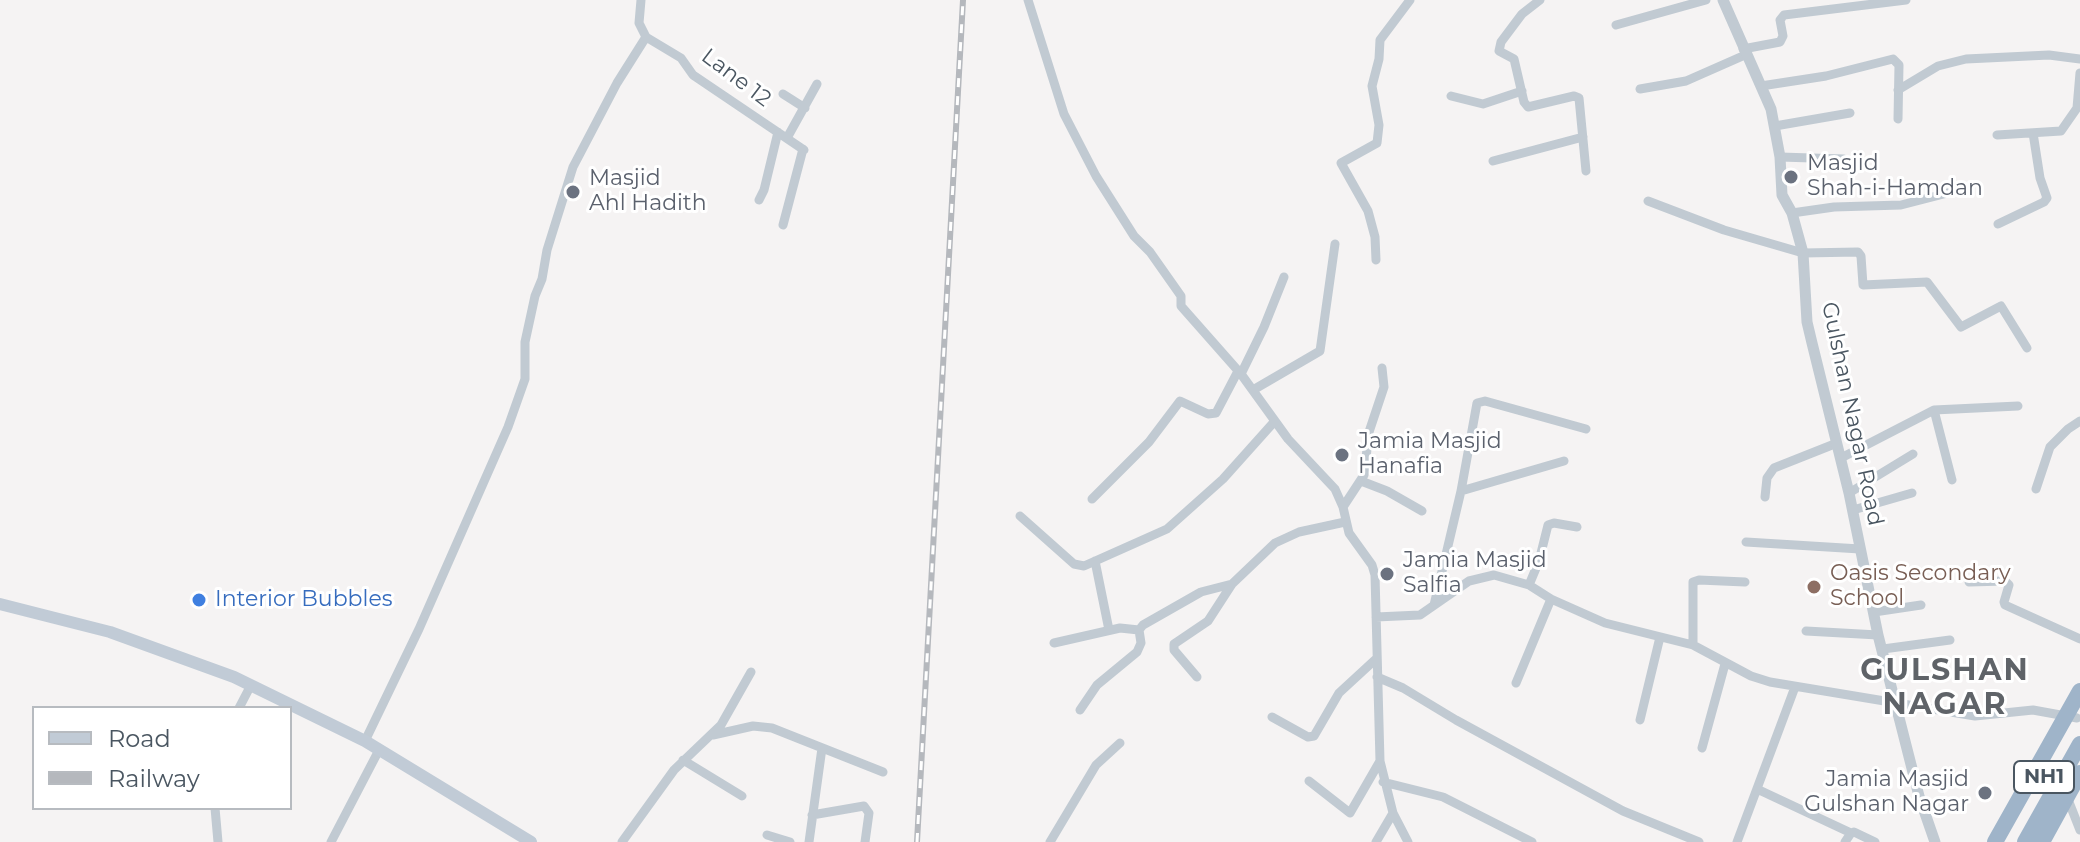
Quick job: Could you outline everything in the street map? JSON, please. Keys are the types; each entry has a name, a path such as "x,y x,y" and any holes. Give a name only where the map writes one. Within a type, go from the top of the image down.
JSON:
{"highway":[{"path":"1995,842 2075,715 2080,691"},
{"name":"NH1","path":"2008,842 2075,715"},
{"name":"NH1","path":"2025,842 2080,744"},
{"path":"2042,842 2080,773"}],"main road":[{"path":"0,604 110,632 251,685 365,741 531,842"}],"street":[{"path":"365,741 419,629 512,415 525,379 525,342 535,296 573,167 617,83 646,37 639,23 641,0"},
{"path":"1028,0 1064,114 1096,176 1134,236 1157,260 1181,296 1181,306 1239,372 1296,449 1335,489 1352,539 1374,570 1380,761 1393,813 1408,842"},
{"path":"1376,260 1375,237 1368,211 1341,163 1377,143 1379,125 1372,86 1380,40 1410,0"},
{"path":"1540,0 1522,14 1501,42 1499,51 1514,59 1524,102 1528,107 1577,96 1586,171"},
{"path":"1616,25 1706,0"},
{"name":"Gulshan Nagar Road","path":"1723,0 1775,126 1782,195 1792,213 1803,253 1807,322 1853,510 1878,635 1919,796 1935,842"},
{"path":"1640,89 1686,81 1744,52 1780,42 1783,36 1780,20 1784,15 1906,0"},
{"name":"Lane 12","path":"646,37 681,58 693,75 803,149 783,225"},
{"path":"1898,90 1938,66 1966,59 2049,55 2080,59"},
{"path":"1761,86 1826,76 1893,59 1899,65 1898,119"},
{"path":"1997,135 2058,132 2064,128 2077,108 2080,73"},
{"path":"759,200 783,135 805,108 817,84"},
{"path":"1451,96 1483,104 1522,91"},
{"path":"783,94 805,108"},
{"path":"1775,126 1850,113"},
{"path":"1998,224 2047,198 2040,178 2033,133"},
{"path":"1493,161 1583,137"},
{"path":"1780,157 1844,159"},
{"path":"1792,213 1844,206 1901,205 1967,188"},
{"path":"1648,201 1724,230 1803,253 1858,252 1861,282 1865,286 1927,282 1961,327 2001,306 2027,348"},
{"path":"1253,390 1320,351 1335,244"},
{"path":"1092,499 1149,442 1180,401 1208,414 1216,413 1264,327 1284,277"},
{"path":"1343,507 1361,481 1369,432 1384,387 1382,368"},
{"path":"1434,605 1461,491 1475,408 1481,401 1586,429"},
{"path":"1841,458 1934,410 2018,406"},
{"path":"1934,410 1952,480"},
{"path":"2036,489 2050,447 2080,421"},
{"path":"1020,516 1074,564 1080,566 1095,561 1167,529 1223,479 1274,422"},
{"path":"1765,497 1767,478 1774,468 1837,443"},
{"path":"1849,493 1913,454"},
{"path":"1461,491 1564,461"},
{"path":"1361,481 1387,491 1422,511"},
{"path":"1853,510 1912,493"},
{"path":"1197,677 1172,647 1208,621 1232,584 1275,543 1299,532 1345,522"},
{"path":"1529,585 1548,525 1554,523 1577,527"},
{"path":"1746,542 1860,549"},
{"path":"1095,561 1109,630"},
{"path":"1376,617 1413,617 1469,581 1485,575 1506,577 1529,585 1551,599 1605,623 1693,645 1760,680 1975,716 2033,710 2075,715"},
{"path":"1969,582 2005,581 2009,585 2005,605 2080,639"},
{"path":"1693,645 1693,582 1745,582"},
{"path":"1054,643 1124,627 1139,630 1201,592 1232,584"},
{"path":"1516,683 1551,599"},
{"path":"1874,612 1921,605"},
{"path":"1080,710 1097,685 1137,652 1141,643 1139,630"},
{"path":"1806,631 1878,635"},
{"path":"1640,720 1660,637"},
{"path":"1883,649 1950,640"},
{"path":"1272,717 1308,737 1314,736 1339,693 1377,658"},
{"path":"1702,748 1725,664"},
{"path":"622,842 683,760 721,725 751,672"},
{"path":"1377,677 1403,688 1623,811 1699,842"},
{"path":"240,706 251,685"},
{"path":"1737,842 1795,687"},
{"path":"710,736 753,726 764,727 883,772"},
{"path":"1050,842 1096,765 1120,743"},
{"path":"809,842 822,748"},
{"path":"331,842 379,750"},
{"path":"683,760 742,796"},
{"path":"1309,781 1350,813 1380,761"},
{"path":"1383,782 1443,797 1532,842"},
{"path":"1757,789 1848,838 1858,833 1875,842"},
{"path":"2067,797 2080,830"},
{"path":"812,815 864,806 869,813 865,842"},
{"path":"215,810 218,842"},
{"path":"1376,842 1393,813"},
{"path":"767,835 790,842"}],"railway":[{"path":"917,842 963,0"}],"place":[{"name":"Masjid Shah-i-Hamdan","path":"1791,177"},
{"name":"Masjid Ahl Hadith","path":"573,192"},
{"name":"Jamia Masjid Hanafia","path":"1342,455"},
{"name":"Jamia Masjid Salfia","path":"1387,574"},
{"name":"Oasis Secondary School","path":"1814,587"},
{"name":"Interior Bubbles","path":"199,600"},
{"name":"Jamia Masjid Gulshan Nagar","path":"1985,793"}],"district":[{"name":"GULSHAN NAGAR","path":"1945,688"}]}
